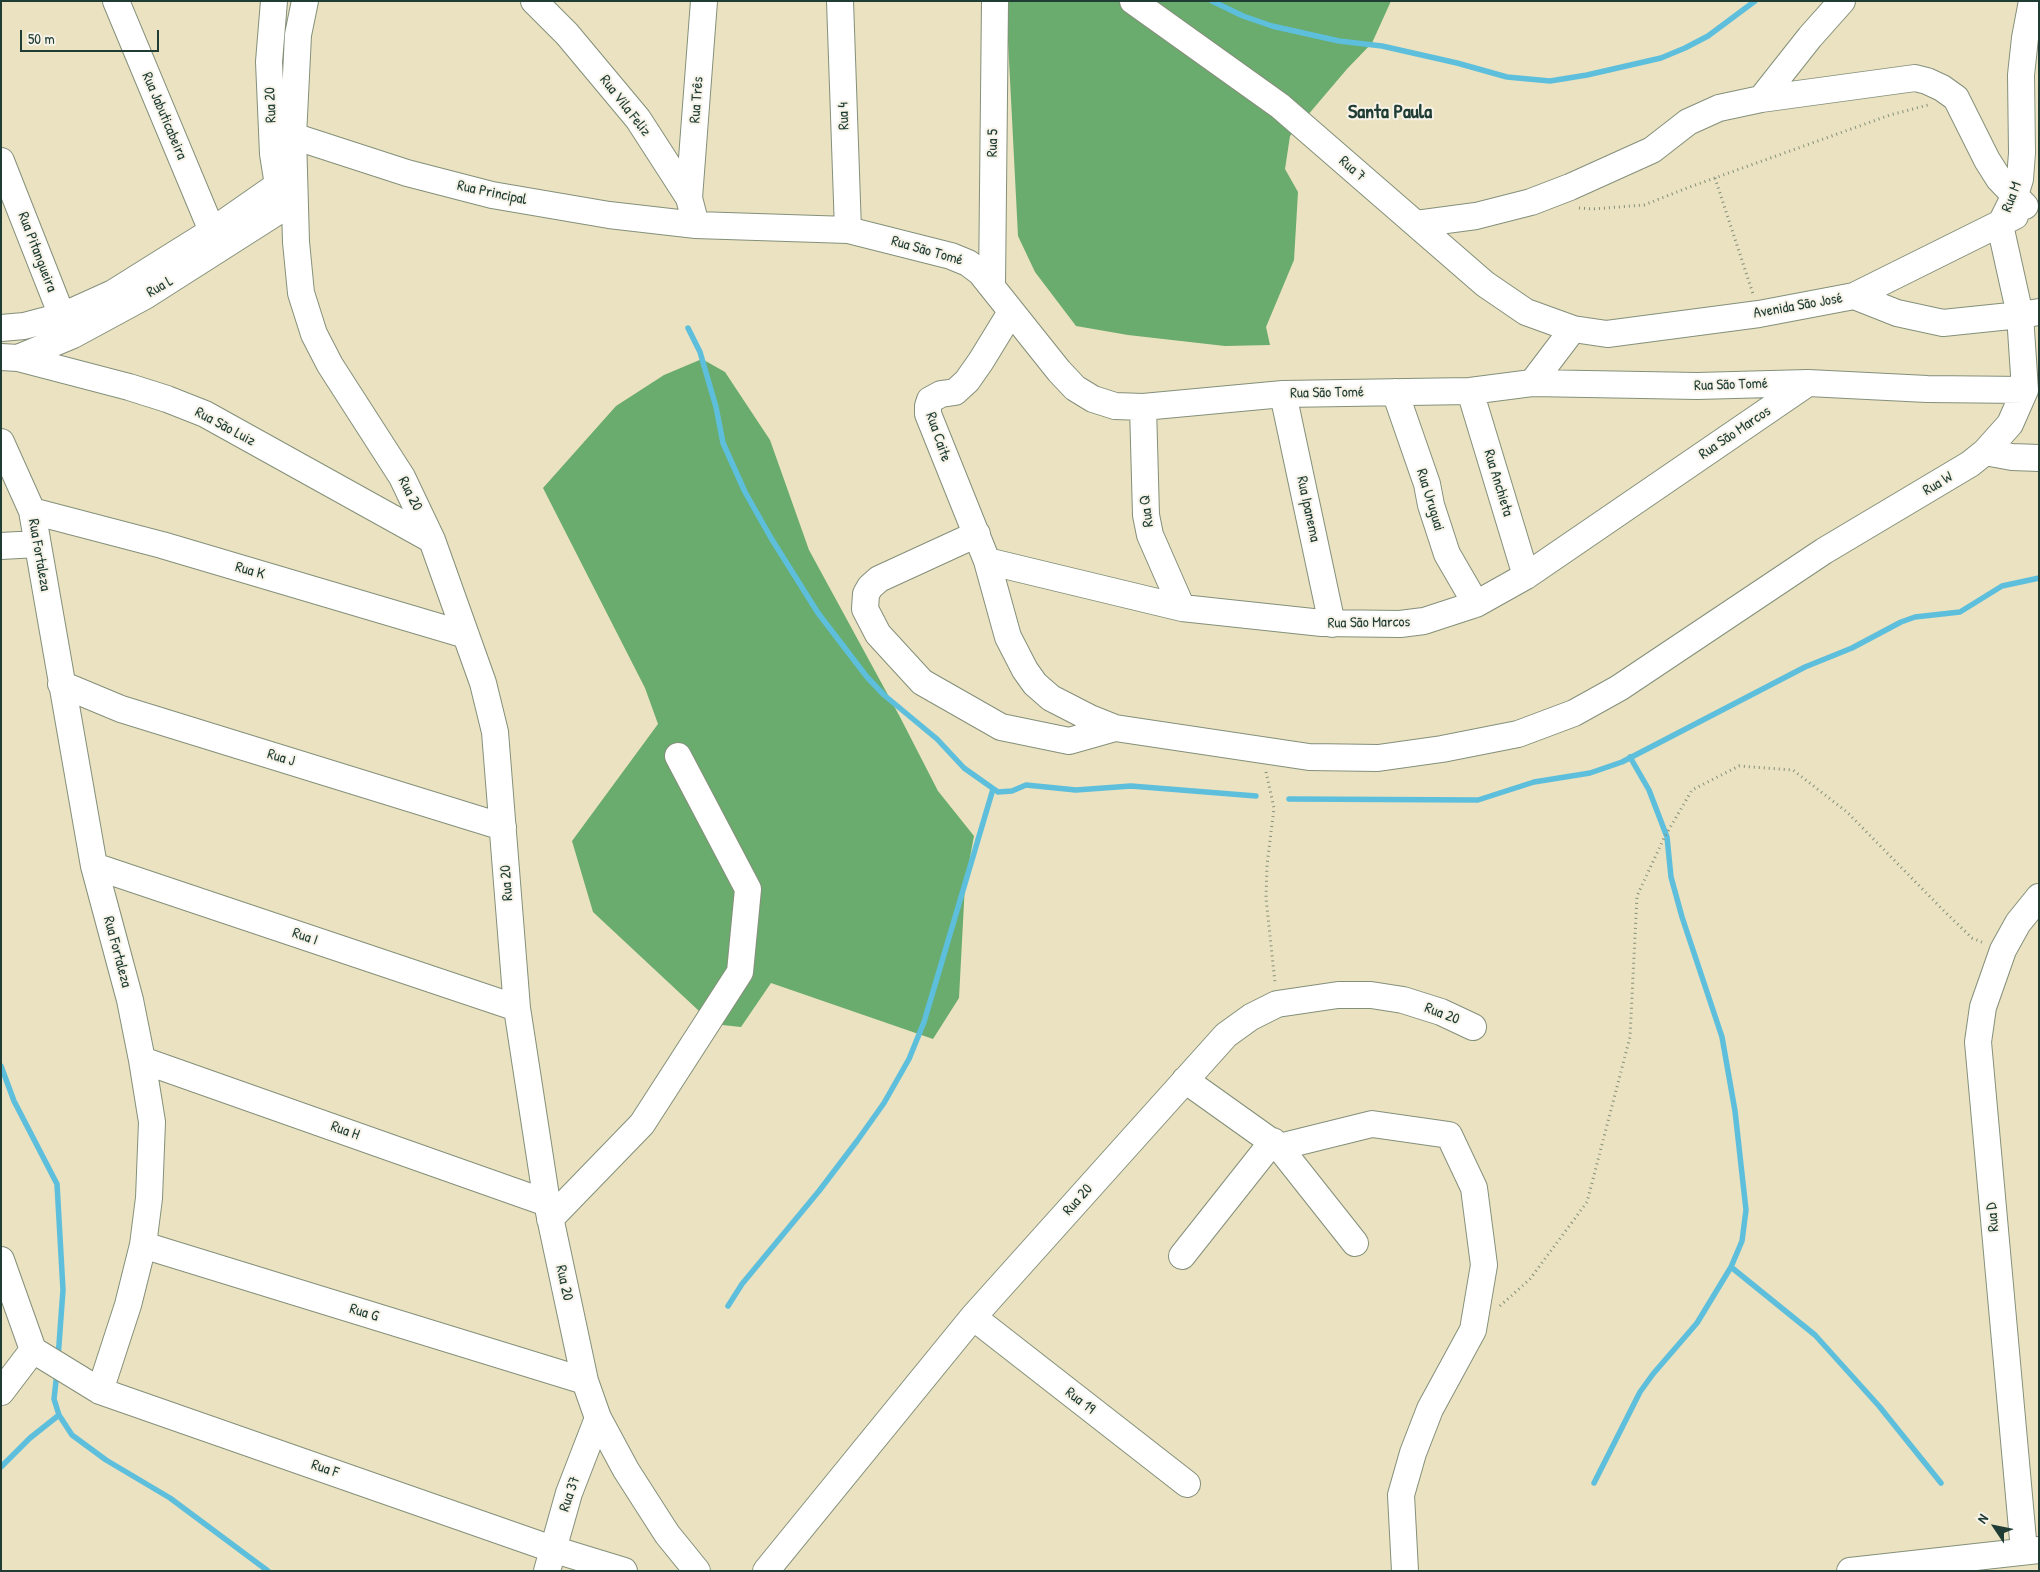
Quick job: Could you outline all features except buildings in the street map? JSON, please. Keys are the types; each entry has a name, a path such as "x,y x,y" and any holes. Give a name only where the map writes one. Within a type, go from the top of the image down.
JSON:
{"street":[{"name":"Rua Jabuticabeira","path":"116,1 212,231"},
{"name":"Rua 20","path":"274,1 269,62 273,154 289,188"},
{"name":"Rua 20","path":"305,1 298,35 289,188 301,294 314,334 334,372 402,477 432,540 483,683 495,732 516,1008 549,1211 585,1381 598,1418 644,1501 667,1534 697,1571"},
{"name":"Rua Vila Feliz","path":"534,1 567,34 638,119 689,198 696,225"},
{"name":"Rua Três","path":"689,198 704,1"},
{"name":"Rua 4","path":"840,1 848,230"},
{"name":"Rua 5","path":"992,285 995,1"},
{"name":"Rua 7","path":"1133,1 1280,106 1485,284 1526,312 1573,329"},
{"path":"1762,99 1810,36 1842,1"},
{"name":"Rua M","path":"2025,390 2029,314 2000,225 2027,203 2020,179 2022,153 2020,102 2025,38 2032,1"},
{"path":"1416,224 1476,216 1532,202 1570,188 1652,150 1688,122 1719,108 1762,99 1915,78 1942,88 1956,98 1987,160 1999,179 2027,203"},
{"name":"Rua Principal","path":"293,136 407,173 492,195 609,215 696,225"},
{"name":"Rua Pitangueira","path":"1,161 62,316"},
{"path":"1,328 24,326 62,316 113,293 212,231 289,188"},
{"name":"Rua L","path":"10,358 73,335 145,296 289,188"},
{"name":"Rua São Tomé","path":"696,225 848,230 951,256 968,263 992,285 1059,372 1075,388 1093,399 1115,406 1143,407 1283,394 1470,391 1532,383 1697,386 1808,383 1927,389 2025,390"},
{"path":"1854,296 2000,225"},
{"name":"Avenida São José","path":"1573,329 1607,334 1759,314 1854,296 1897,313 1943,323 2029,314"},
{"name":"Rua Caite","path":"1011,312 967,380 955,392 935,396 928,406 928,414 988,561 1008,637 1025,670 1035,684 1051,698 1090,718 1115,728"},
{"path":"1532,383 1573,329"},
{"name":"Rua São Luiz","path":"10,358 129,387 168,399 205,414 432,540"},
{"name":"Rua São Marcos","path":"988,561 1182,608 1332,624 1424,622 1476,604 1526,576 1808,383"},
{"name":"Rua W","path":"1115,728 1309,757 1378,758 1442,749 1528,730 1574,714 1619,688 1824,551 1942,482 1985,452 2010,424 2025,390"},
{"name":"Rua Anchieta","path":"1470,391 1526,576"},
{"name":"Rua Uruguai","path":"1394,392 1426,484 1447,554 1476,604"},
{"name":"Rua Ipanema","path":"1283,394 1332,624"},
{"name":"Rua Q","path":"1143,407 1146,515 1150,535 1182,608"},
{"path":"1,442 32,511"},
{"path":"1985,452 2012,457 2039,458"},
{"name":"Rua Fortaleza","path":"32,511 94,866 130,1000 152,1122 150,1198 143,1245 125,1313 100,1391"},
{"name":"Rua K","path":"32,511 162,545 466,635"},
{"path":"977,534 879,579 870,587 866,594 865,609 878,634 922,682 1001,727 1069,741 1115,728"},
{"path":"1,546 37,544"},
{"name":"Rua J","path":"61,684 121,708 503,827"},
{"path":"549,1211 642,1124 740,972 748,889 678,756"},
{"name":"Rua I","path":"94,866 516,1008"},
{"name":"Rua D","path":"2031,1551 1978,1042 1983,1006 2003,950 2018,923 2039,898"},
{"name":"Rua 20","path":"766,1571 973,1317 1226,1035 1251,1017 1277,1004 1338,996 1371,995 1403,1000 1441,1012 1473,1027"},
{"name":"Rua H","path":"142,1060 549,1211"},
{"path":"1185,1080 1276,1144 1355,1243"},
{"path":"1182,1256 1276,1144 1372,1124 1449,1135 1474,1188 1484,1264 1473,1330 1430,1409 1413,1453 1402,1495 1405,1571"},
{"name":"Rua G","path":"143,1245 585,1381"},
{"path":"1,1260 33,1350 1,1392"},
{"name":"Rua 19","path":"973,1317 1187,1484"},
{"name":"Rua F","path":"33,1350 100,1391 550,1560 624,1571"},
{"name":"Rua 37","path":"550,1560 569,1493 598,1418"},
{"path":"1850,1571 2031,1551"}],"path":[{"path":"1575,207 1593,209 1644,206 1715,178 1890,115 1956,98"},
{"path":"1715,178 1759,314"},
{"path":"1261,751 1274,808 1267,865 1266,898 1277,1004"},
{"path":"1473,1330 1530,1279 1587,1202 1630,1037 1637,896 1664,838 1692,790 1739,766 1793,770 1847,812 1972,938 2003,950"}],"green space":[{"path":"1006,1 1391,1 1372,43 1347,69 1290,136 1285,169 1298,192 1294,260 1266,327 1270,345 1225,346 1128,335 1076,326 1035,272 1018,236"},
{"path":"702,359 725,372 770,440 809,550 938,791 974,836 965,884 959,998 933,1039 771,983 741,1027 713,1024 593,912 572,841 658,724 645,688 543,488 616,406 664,375"}],"waterway":[{"path":"1212,1 1243,16 1272,26 1339,41 1382,46 1457,63 1507,77 1550,81 1587,75 1661,58 1708,36 1755,1"},
{"path":"688,328 700,352 716,407 723,443 745,492 771,538 818,613 867,677 884,695 937,739 964,768 998,792 1012,791 1026,785 1076,790 1131,786 1256,796"},
{"path":"1289,799 1478,800 1534,782 1590,773 1622,762 1805,667 1852,648 1901,622 1915,617 1960,612 2002,586 2039,578"},
{"path":"1594,1483 1640,1392 1697,1323 1731,1267 1742,1241 1746,1210 1735,1111 1722,1037 1682,917 1671,877 1667,837 1649,790 1630,757"},
{"path":"728,1306 742,1284 819,1191 857,1141 884,1103 909,1059 924,1022 993,789"},
{"path":"1,1066 14,1101 57,1184 63,1290 58,1358"},
{"path":"1731,1267 1815,1335 1879,1406 1941,1483"},
{"path":"57,1372 54,1399 59,1415 72,1435 106,1460 170,1498 268,1571"},
{"path":"1,1467 30,1438 59,1415"}],"district":[{"name":"Santa Paula","path":"1390,113"}]}
